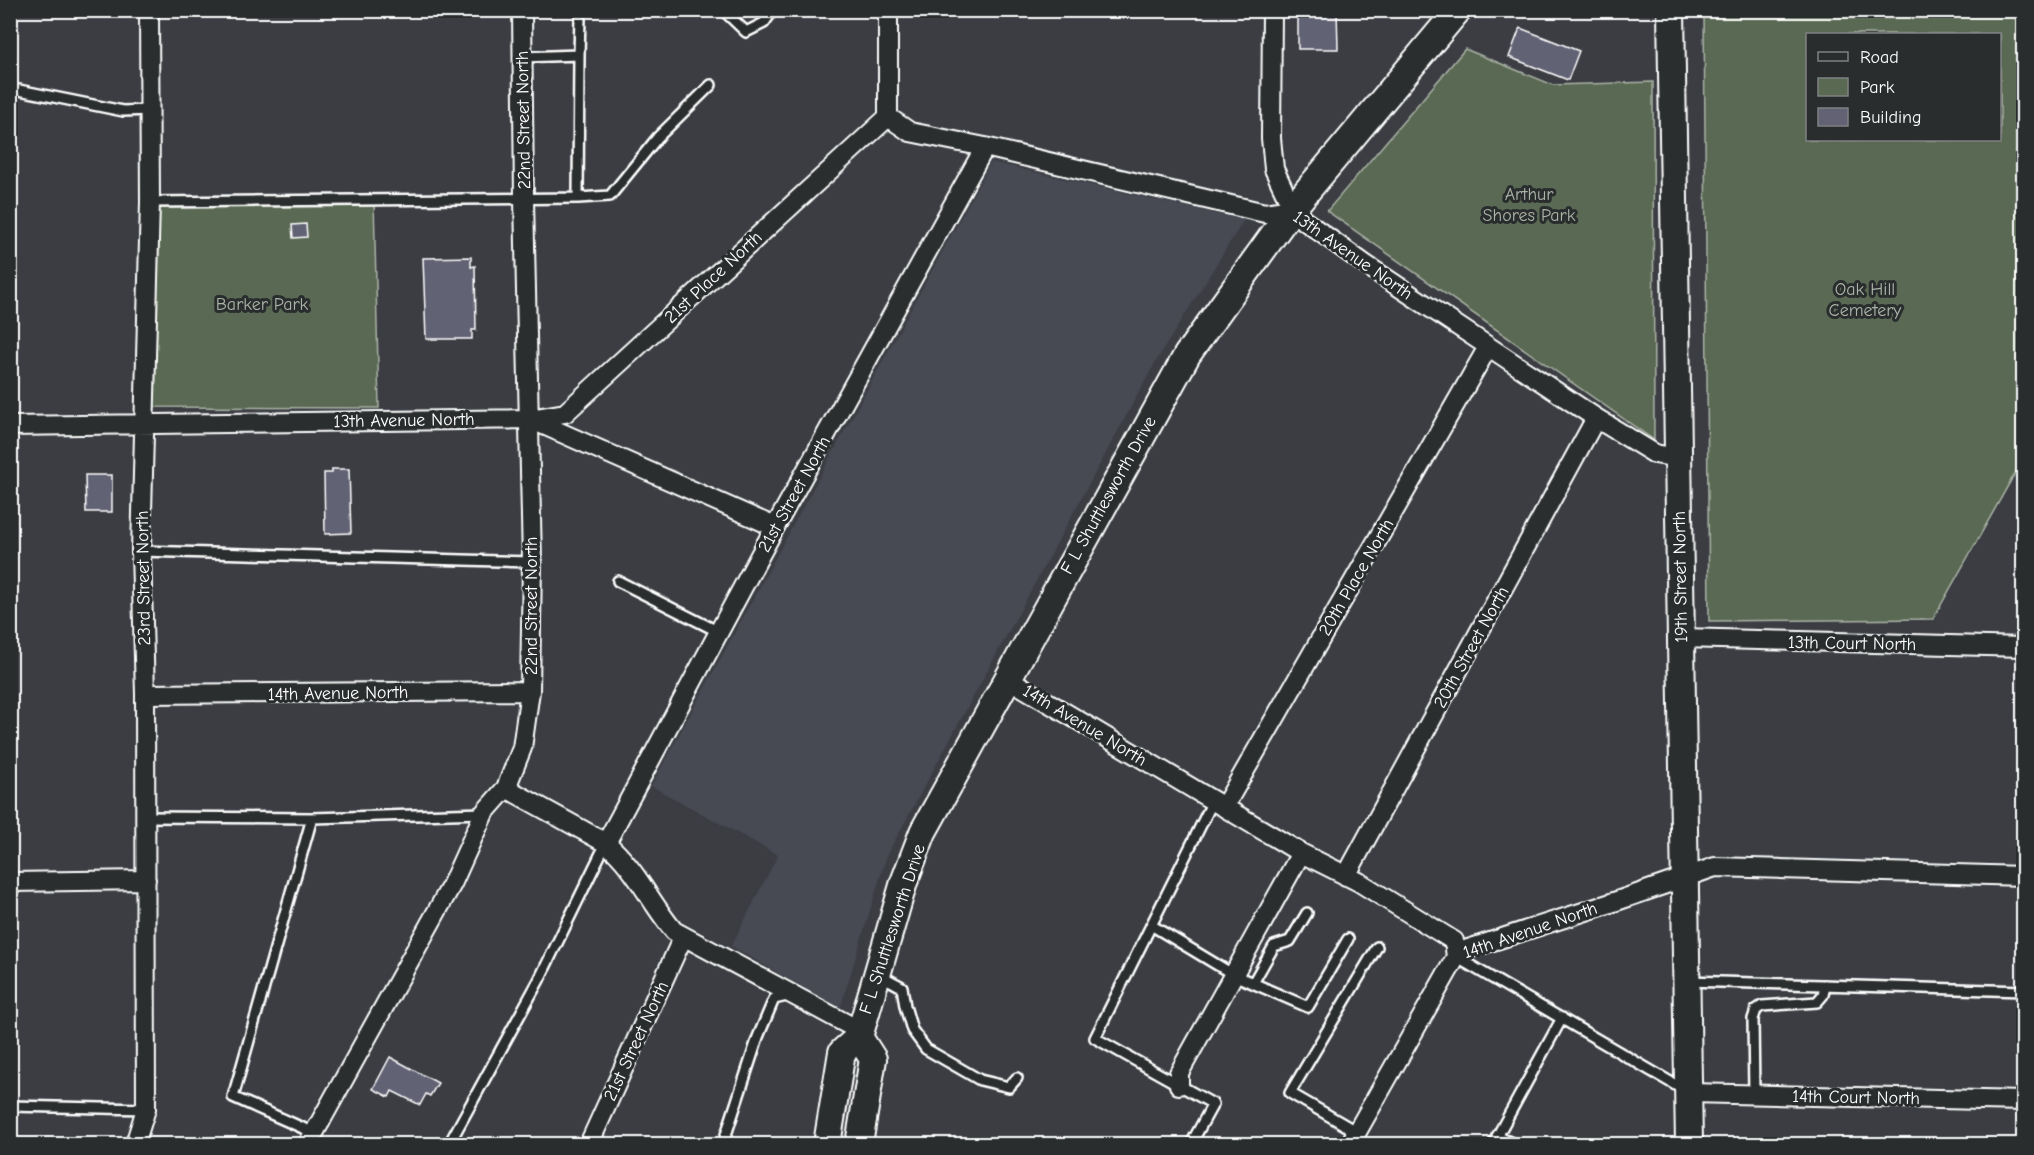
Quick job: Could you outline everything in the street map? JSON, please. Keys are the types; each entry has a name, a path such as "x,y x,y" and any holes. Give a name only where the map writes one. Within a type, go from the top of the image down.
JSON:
{"main road":[{"name":"F L Shuttlesworth Drive","path":"827,1144 842,1052 859,1034 904,882 923,832 1187,354 1292,209 1458,10"},
{"name":"19th Street North","path":"1671,10 1689,1144"},
{"name":"F L Shuttlesworth Drive","path":"859,1034 873,1059 859,1144"}],"street":[{"name":"23rd Street North","path":"135,1144 146,1109 145,694 141,551 150,202 149,10"},
{"name":"22nd Street North","path":"311,1139 452,884 484,813 506,788 522,748 530,691 532,562 522,10"},
{"path":"888,10 888,117"},
{"path":"1272,10 1271,138 1274,169 1292,209"},
{"name":"13th Avenue North","path":"888,117 910,132 985,147 1265,213 1292,209 1295,214 1366,265 1596,418 1655,454 1678,458"},
{"name":"21st Place North","path":"530,419 565,413 888,117"},
{"name":"21st Street North","path":"606,843 775,527 985,147"},
{"name":"20th Place North","path":"1219,804 1488,347"},
{"name":"20th Street North","path":"1346,876 1596,418"},
{"name":"13th Avenue North","path":"10,426 530,419 775,527"},
{"name":"13th Court North","path":"1681,638 2024,647"},
{"name":"14th Avenue North","path":"1007,678 1302,853 1359,882 1454,940 1456,957"},
{"name":"14th Avenue North","path":"145,694 530,691"},
{"path":"506,788 606,843 628,866 661,916 674,931 792,994 859,1034"},
{"path":"1179,1085 1179,1073 1302,853"},
{"name":"14th Avenue North","path":"1456,957 1465,950 1715,867 2024,876"},
{"path":"10,882 146,880"},
{"name":"21st Street North","path":"589,1144 683,937"},
{"path":"1354,1138 1456,957"},
{"name":"14th Court North","path":"1689,1093 2024,1101"}],"lane":[{"path":"723,10 746,32 764,23 773,10"},
{"path":"578,198 580,18"},
{"path":"522,57 579,55"},
{"path":"150,202 524,199 610,196 658,137 711,85"},
{"path":"19,90 123,111 150,110"},
{"path":"141,551 532,562"},
{"path":"618,581 719,632"},
{"path":"1191,1144 1214,1104 1095,1038 1151,926 1219,804"},
{"path":"146,817 312,818 484,813"},
{"path":"311,1139 233,1097 312,818"},
{"path":"449,1144 539,980 606,843"},
{"path":"1253,983 1274,946 1290,942 1307,913"},
{"path":"1151,926 1234,975 1308,1007 1348,939"},
{"path":"1354,1138 1290,1093 1377,947"},
{"path":"1456,957 1689,1093"},
{"path":"878,974 902,987 904,1006 912,1030 926,1049 980,1080 1009,1087 1017,1078"},
{"path":"1687,981 2024,991"},
{"path":"1754,1095 1753,1019 1756,1010 1762,1006 1817,1002 1823,995 1825,985"},
{"path":"723,1144 758,1037 774,999 792,994"},
{"path":"1514,1144 1495,1140 1562,1018"},
{"path":"10,1106 146,1109"}],"shaded area":[{"path":"991,162 1244,220 1155,363 887,855 840,1009 731,946 778,855 651,786"}],"green space":[{"name":"Oak Hill Cemetery","path":"1704,11 2023,11 2023,459 1933,619 1709,621"},
{"name":"Arthur Shores Park","path":"1465,49 1553,85 1653,82 1654,440 1327,211"},
{"name":"Barker Park","path":"374,200 379,408 144,407 150,202"}],"building":[{"path":"1298,10 1337,10 1338,49 1298,49"},
{"path":"1520,28 1579,51 1568,80 1509,57"},
{"path":"306,224 307,237 293,238 292,225"},
{"path":"471,257 471,267 475,266 476,330 472,330 472,339 426,339 423,258"},
{"path":"332,469 349,469 351,533 325,534 324,473 332,473"},
{"path":"85,475 112,475 112,512 86,512"},
{"path":"390,1057 438,1083 430,1096 426,1094 420,1105 392,1091 389,1097 373,1089"}]}
